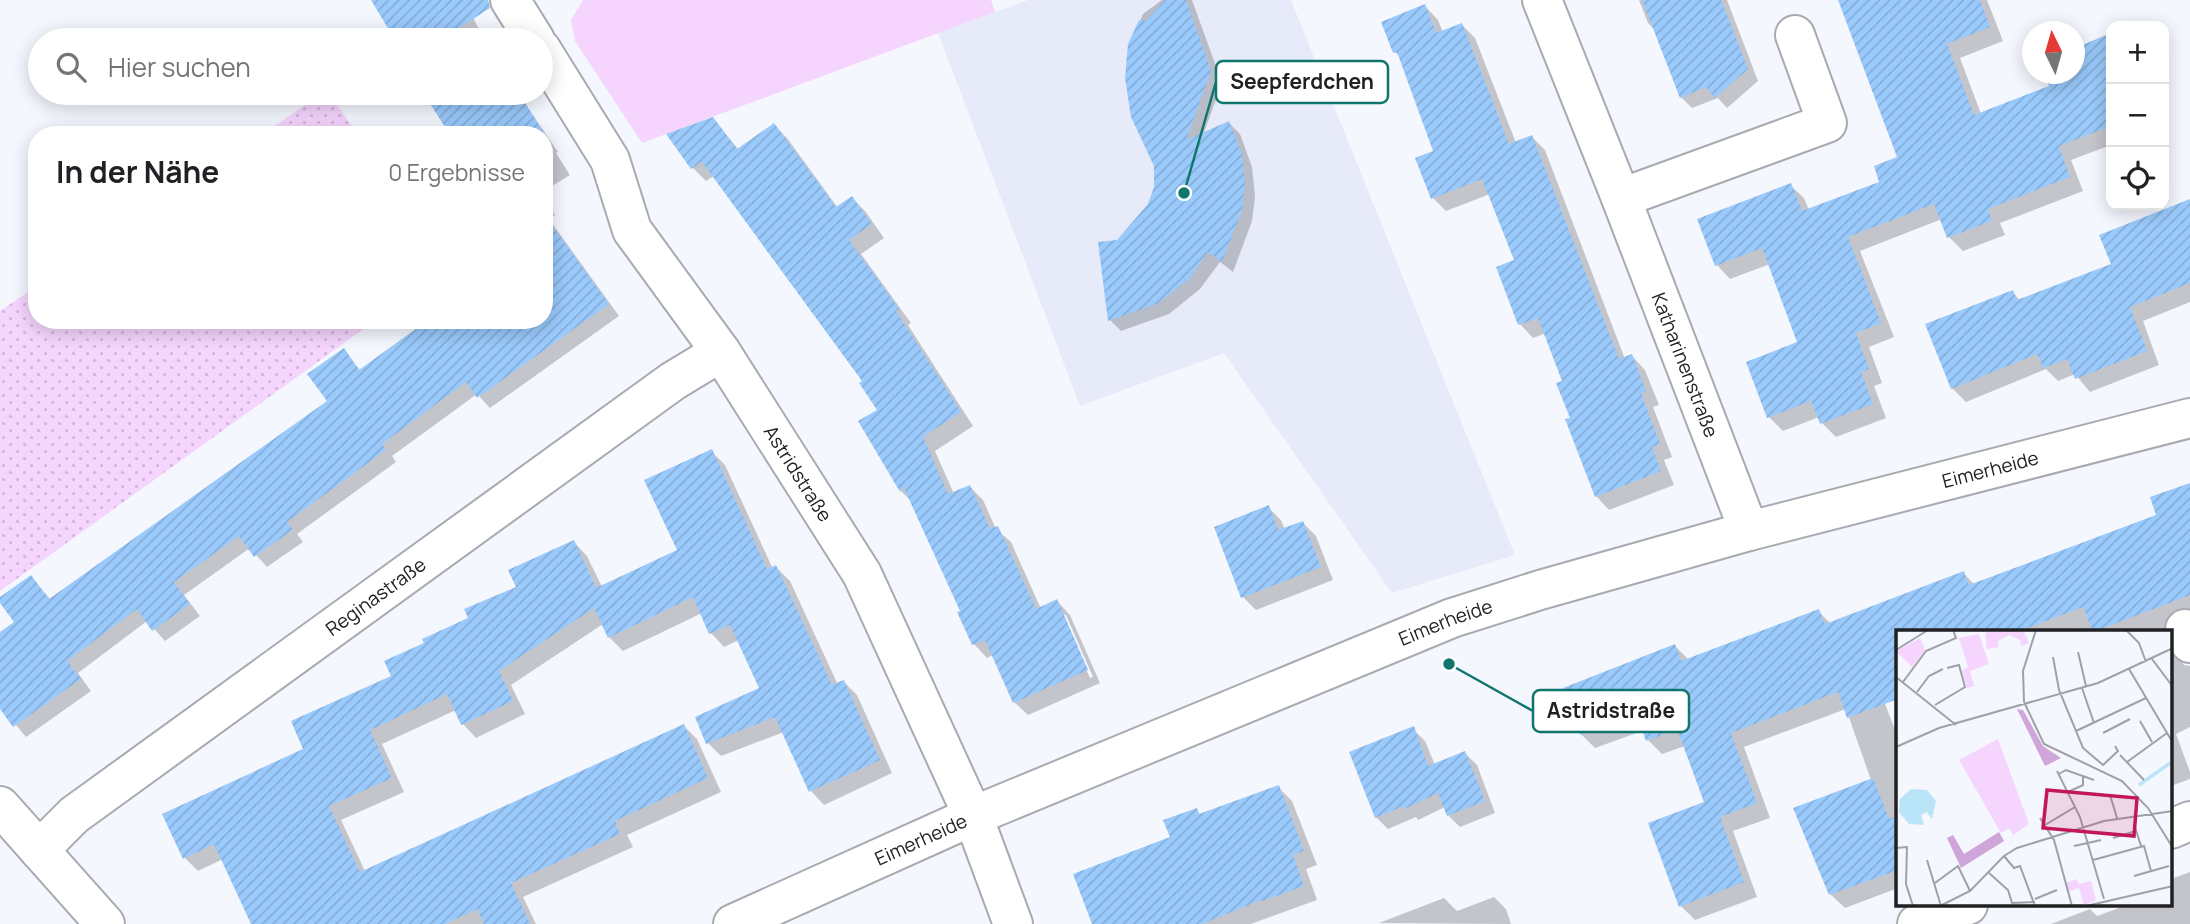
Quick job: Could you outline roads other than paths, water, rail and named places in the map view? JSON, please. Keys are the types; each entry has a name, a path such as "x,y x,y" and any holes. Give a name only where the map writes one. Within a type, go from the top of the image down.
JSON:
{"street":[{"name":"Katharinenstraße","path":"1542,0 1749,531"},
{"path":"1621,198 1828,123 1795,35"},
{"name":"Astridstraße","path":"553,68 610,160 632,230 721,352 862,573 973,816 1013,924"},
{"name":"Reginastraße","path":"39,850 74,815 650,398 721,352"},
{"name":"Eimerheide","path":"733,924 973,816 1452,618 1540,590 1749,531 2190,418"},
{"path":"0,806 105,924"},
{"path":"2172,829 2190,821"},
{"path":"1917,924 1965,906"}],"place":[{"name":"Seepferdchen","path":"1184,193"},
{"name":"Astridstraße","path":"1449,664"}]}
